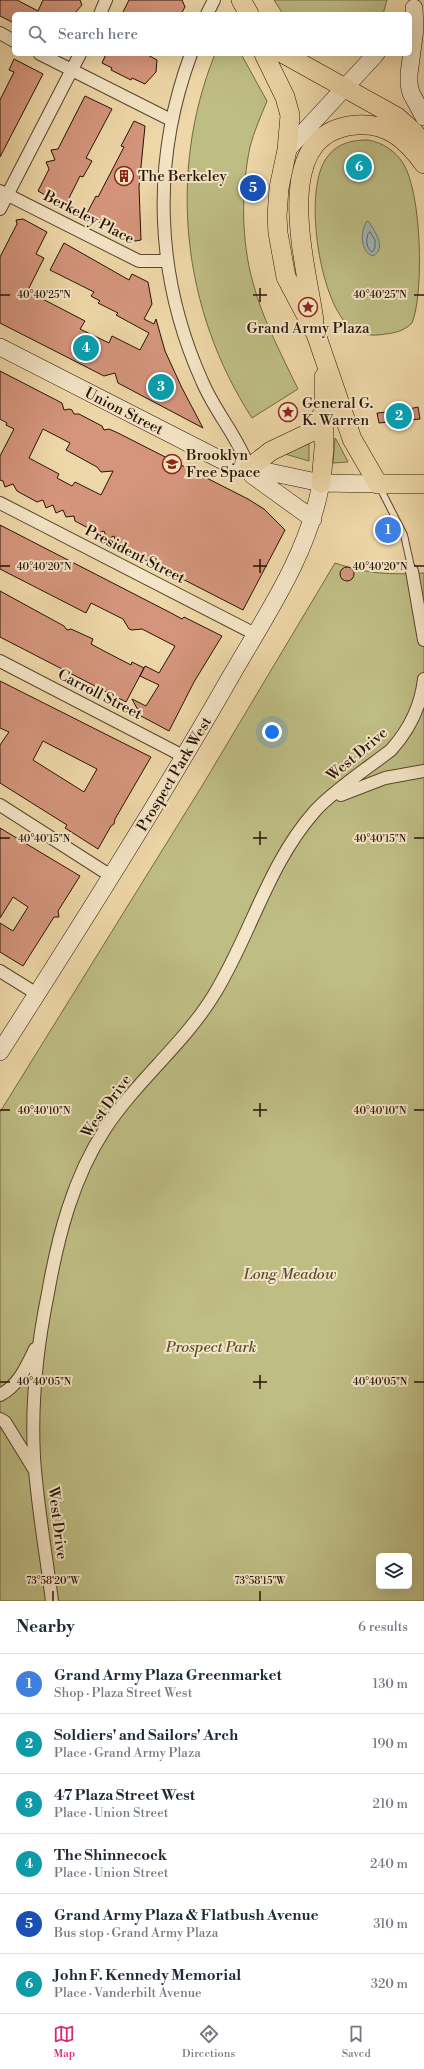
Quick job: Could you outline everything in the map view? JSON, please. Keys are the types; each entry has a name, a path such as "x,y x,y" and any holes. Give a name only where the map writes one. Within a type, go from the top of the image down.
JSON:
{"main road":[{"path":"241,0 248,12"},
{"path":"265,56 289,107 287,150 278,199 278,227 281,251 286,277 316,334"},
{"path":"288,56 396,117 414,132 424,146"},
{"path":"424,164 401,138 385,128 374,126 353,126 340,128 328,134 312,150 306,160 302,175 298,217 316,334 323,359 352,439 378,484 424,484"},
{"path":"321,484 324,466 323,359"},
{"path":"249,468 271,451 312,432 324,412"}],"street":[{"path":"101,12 106,0"},
{"path":"209,12 214,0"},
{"path":"412,55 416,29 413,7"},
{"path":"0,33 12,39"},
{"path":"44,56 171,120"},
{"path":"0,209 4,192 79,56"},
{"path":"189,56 171,120 163,195 166,261 173,299 187,346 210,398 244,453 252,475 313,519"},
{"path":"287,150 374,56"},
{"path":"412,56 409,84 411,93 424,117"},
{"name":"Berkeley Place","path":"4,192 139,261 166,261"},
{"name":"Union Street","path":"0,347 227,463 321,484 378,484"},
{"name":"Prospect Park West","path":"0,1052 185,757 255,634 298,555 313,519 321,484"},
{"name":"President Street","path":"0,503 255,634"},
{"path":"412,571 424,640"},
{"name":"Carroll Street","path":"0,661 185,757"},
{"name":"West Drive","path":"52,1601 35,1472 33,1402 38,1340 60,1231 73,1192 105,1129 198,1018 212,998 279,862 303,826 321,805 391,750 398,742 415,713 424,679"},
{"name":"West Drive","path":"321,805 348,792 385,778 424,771"},
{"path":"0,805 111,876"},
{"path":"0,971 36,994"},
{"path":"0,1395 16,1384 23,1374 38,1340"},
{"name":"West Drive","path":"0,1419 5,1422 35,1472"}],"lane":[{"path":"378,484 404,535 412,571"}],"green space":[{"path":"274,0 387,0 384,12 282,12"},
{"path":"214,56 242,56 267,101 250,147 247,163 244,198 244,232 249,267 257,297 273,337 298,389 252,418 228,376 210,332 197,287 189,240 187,193 191,146 200,99"},
{"path":"368,140 379,143 388,148 396,154 403,163 409,177 414,197 419,243 418,290 416,309 412,323 399,331 380,335 365,334 356,331 348,325 338,312 329,292 322,268 317,242 315,216 316,192 320,171 328,156 336,148 346,143"},
{"path":"335,438 336,439 348,462 333,463"},
{"path":"309,444 309,461 285,454 286,452"},
{"name":"Prospect Park","path":"335,563 369,572 401,574 424,573 424,1601 0,1601 0,1112 202,786"}],"water":[{"path":"367,221 374,230 379,244 377,253 373,256 366,250 362,241 363,230"}],"building":[{"path":"0,0 17,0 38,11 43,0 80,0 82,5 76,12 12,12 12,22 0,16"},
{"path":"129,0 182,0 185,7 182,12 123,12"},
{"path":"105,56 150,56 157,60 156,72 145,84 132,78 131,80 111,70 112,68 102,63"},
{"path":"14,59 43,74 0,157 0,100 14,72 9,70"},
{"path":"85,96 112,109 86,158 92,161 83,177 80,176 65,206 38,191 49,169 46,162 55,160 51,150 58,149"},
{"name":"The Berkeley","path":"134,121 145,126 139,187 141,240 135,241 86,215 96,196 98,197 124,147 121,146"},
{"path":"23,219 47,232 36,254 44,258 29,288 35,291 33,294 85,321 80,329 109,343 112,336 140,350 149,333 116,315 118,313 98,303 100,301 91,296 94,292 50,270 64,243 129,280 132,274 148,282 152,304 144,319 154,324 156,319 165,351 203,428 118,383 115,373 104,376 0,323 0,257 17,224 16,220"},
{"path":"0,371 62,403 64,410 72,410 74,414 79,414 102,426 104,430 109,429 118,433 248,499 264,509 285,530 243,610 124,549 125,547 116,542 114,536 107,539 104,531 96,534 93,525 88,528 75,521 74,516 66,517 63,510 56,513 53,505 46,508 43,500 37,502 17,491 13,484 5,487 3,481 0,480 0,456 14,429 6,425 7,423 0,419","holes":["43,429 70,443 66,450 97,467 101,472 113,471 101,495 75,482 72,486 57,478 59,474 29,458"]},
{"path":"418,407 420,419 379,423 377,413 400,411"},
{"path":"0,525 182,619 184,617 222,636 194,682 169,731 141,716 132,699 146,706 159,685 140,676 145,666 159,673 175,646 142,629 129,629 123,619 91,603 86,613 0,569"},
{"path":"347,567 352,569 354,574 352,579 347,581 342,579 340,574 342,569"},
{"path":"0,591 64,626 67,630 71,629 93,639 91,644 104,651 131,665 132,662 144,668 126,702 0,637"},
{"path":"0,681 151,757 115,819 114,824 111,826 98,849 65,828 67,825 0,783 0,745 9,732 0,728","holes":["43,741 97,769 84,792 33,760"]},
{"path":"0,828 80,876 58,911 59,917 54,917 23,966 0,952 0,923 13,931 28,907 13,897 0,918"}],"place":[{"name":"John F. Kennedy Memorial","path":"359,167"},
{"name":"The Berkeley","path":"124,176"},
{"name":"Grand Army Plaza & Flatbush Avenue","path":"253,188"},
{"name":"Grand Army Plaza","path":"308,307"},
{"name":"The Shinnecock","path":"86,348"},
{"name":"47 Plaza Street West","path":"161,387"},
{"name":"General G. K. Warren","path":"288,412"},
{"name":"Soldiers' and Sailors' Arch","path":"399,416"},
{"name":"Brooklyn Free Space","path":"172,464"},
{"name":"Grand Army Plaza Greenmarket","path":"388,530"}],"park label":[{"name":"Long Meadow","path":"290,1274"}]}
